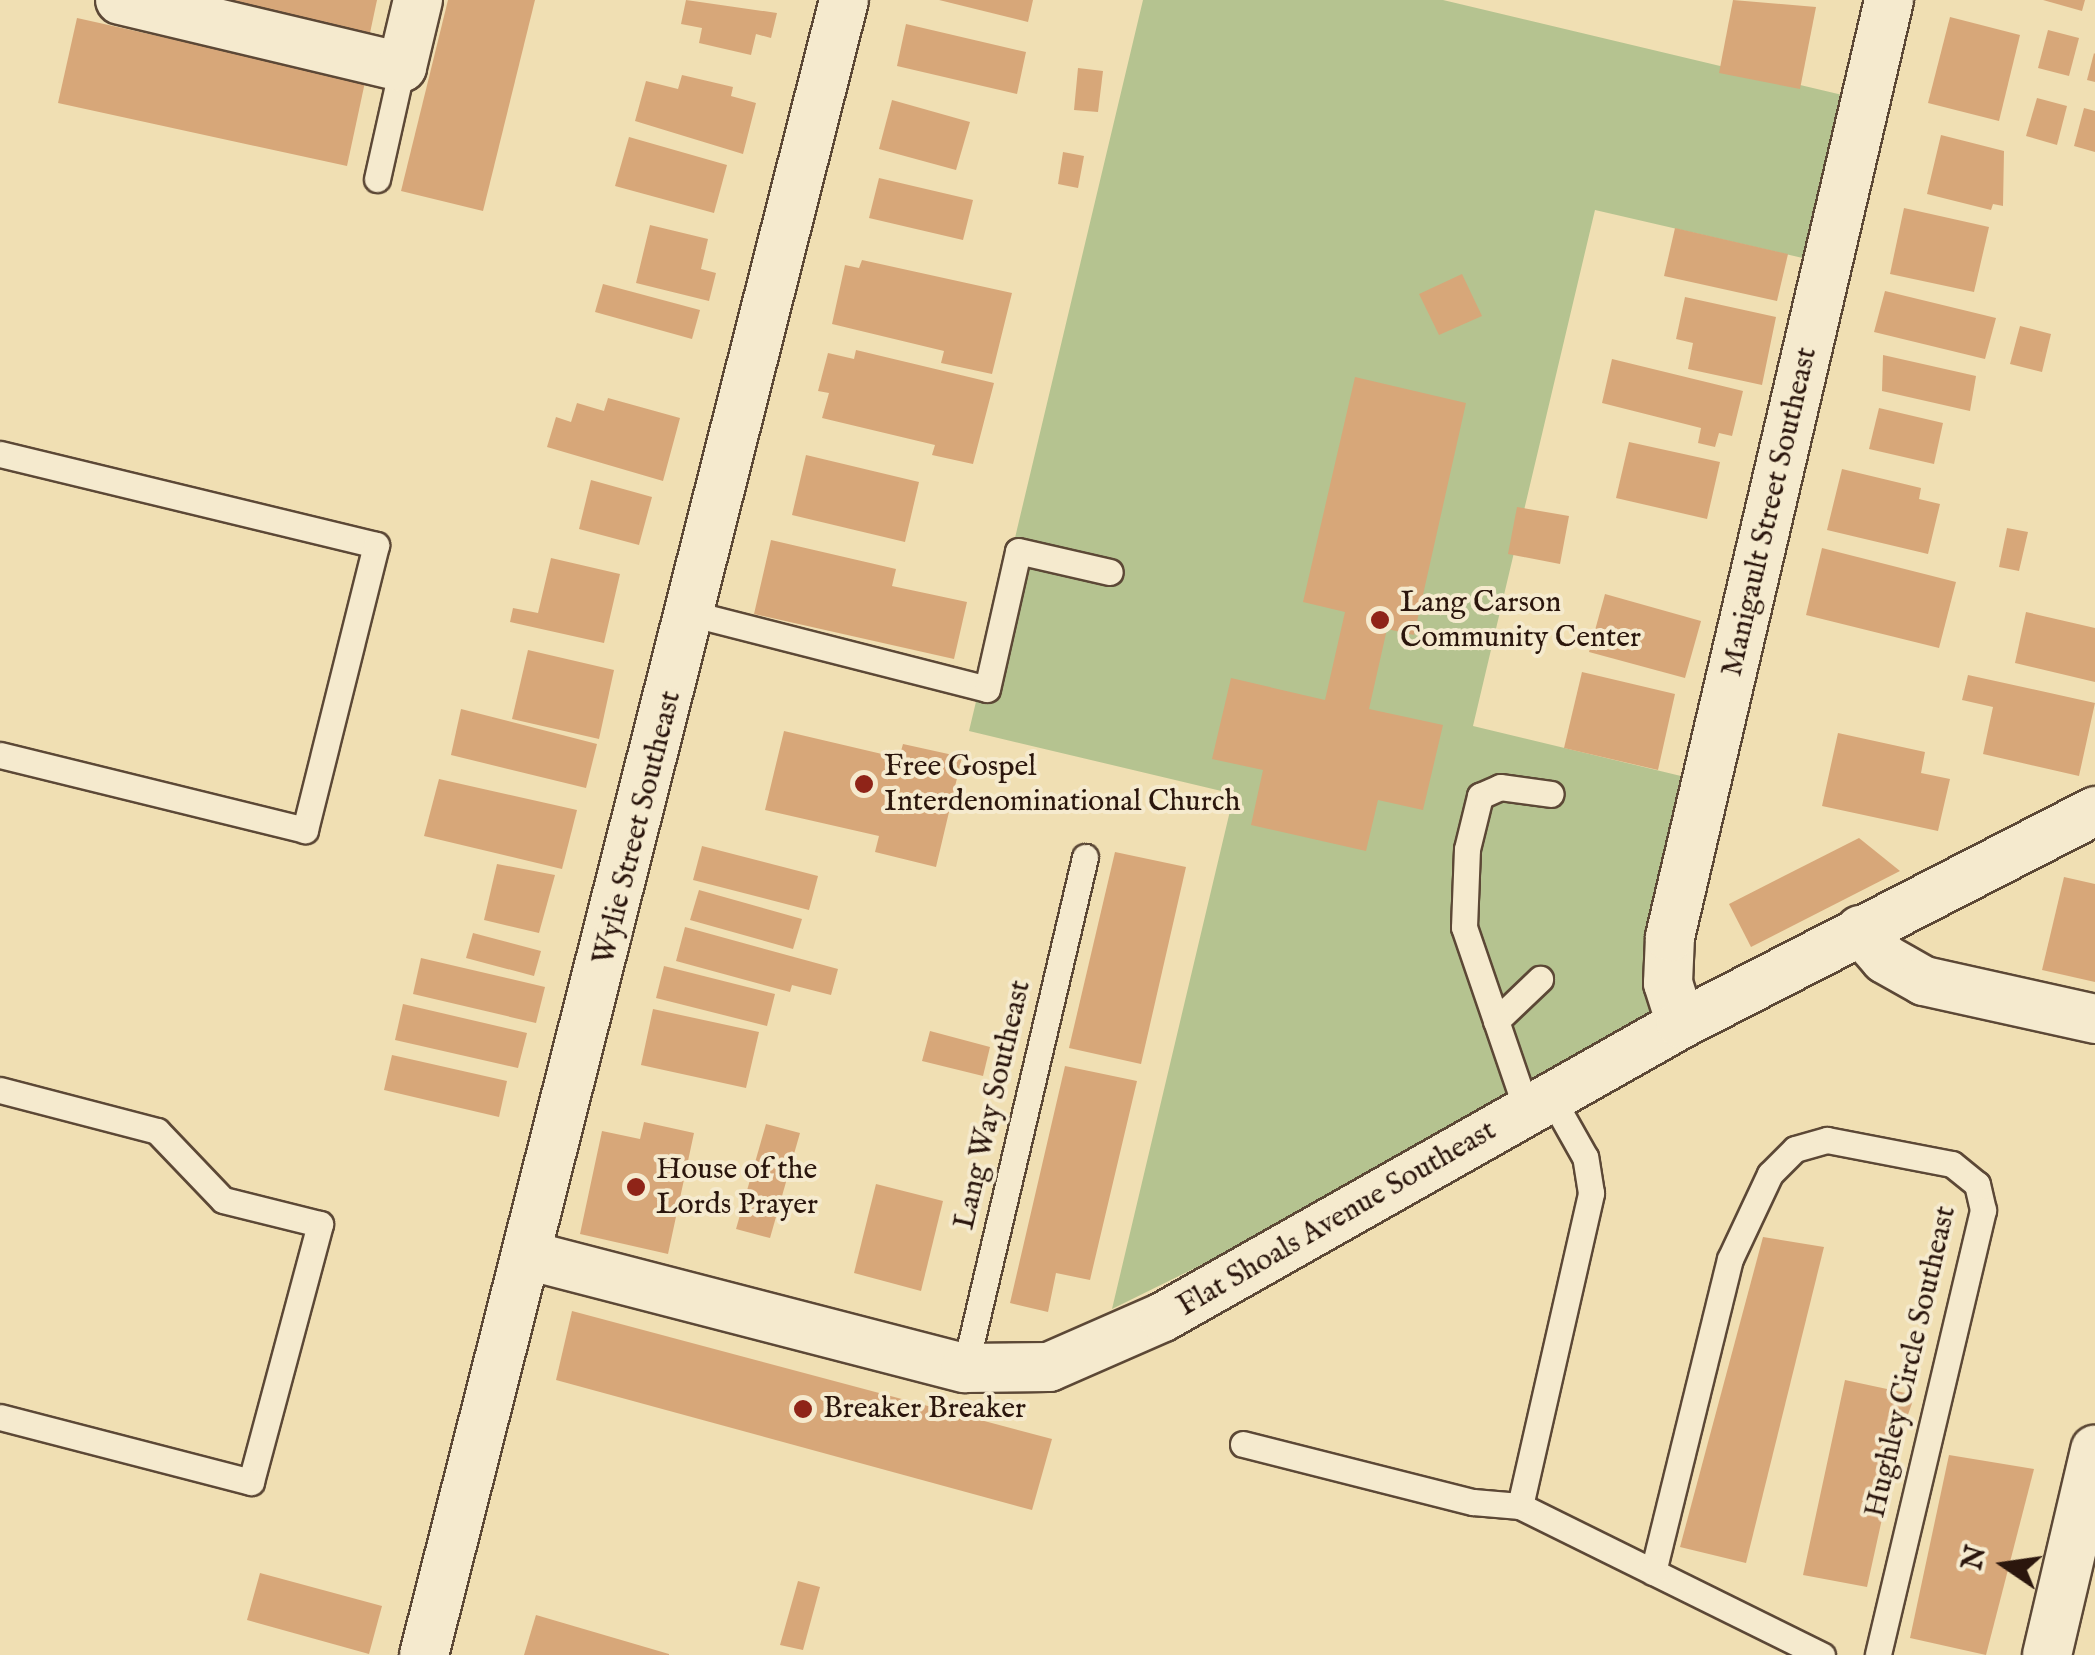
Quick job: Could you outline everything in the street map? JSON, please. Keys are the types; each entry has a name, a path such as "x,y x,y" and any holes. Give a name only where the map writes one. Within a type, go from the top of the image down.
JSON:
{"street":[{"path":"120,0 402,67 418,0"},
{"name":"Wylie Street Southeast","path":"424,1655 693,614 844,0"},
{"name":"Manigault Street Southeast","path":"1680,1024 1668,983 1670,937 1889,0"},
{"name":"Flat Shoals Avenue Southeast","path":"527,1255 965,1368 1049,1367 1163,1317 1680,1024 2095,810"},
{"path":"1860,930 1885,959 1924,981 2095,1019"},
{"path":"2047,1655 2079,1595 2095,1450"}],"lane":[{"path":"377,179 402,67"},
{"path":"0,454 376,545 305,830 0,755"},
{"path":"693,614 987,689 1018,551 1110,572"},
{"path":"1520,1506 1591,1193 1585,1157 1539,1104 1496,1021 1464,928 1466,849 1480,796 1500,786 1551,794"},
{"name":"Lang Way Southeast","path":"965,1368 1085,857"},
{"path":"1496,1021 1540,979"},
{"path":"0,1090 157,1131 223,1200 320,1224 251,1482 0,1417"},
{"name":"Hughley Circle Southeast","path":"1653,1572 1730,1259 1770,1174 1795,1149 1827,1140 1952,1164 1978,1184 1983,1210 1878,1655"},
{"path":"1244,1444 1472,1502 1520,1506 1822,1655"}],"green space":[{"path":"1143,0 1443,0 1872,102 1833,265 1595,210 1473,726 1706,782 1643,1047 1112,1309 1234,794 969,731"}],"building":[{"path":"229,0 377,0 370,33"},
{"path":"448,0 535,0 483,211 401,191"},
{"path":"686,0 777,13 771,38 756,34 751,55 699,43 702,28 681,24"},
{"path":"939,0 1033,0 1028,22"},
{"path":"1733,0 1816,7 1800,89 1719,73"},
{"path":"2043,0 2085,0 2082,11"},
{"path":"1950,17 2020,35 1999,121 1928,103"},
{"path":"77,18 365,82 347,166 58,103"},
{"path":"906,24 1026,52 1017,94 897,66"},
{"path":"2048,30 2079,38 2069,76 2038,68"},
{"path":"2095,54 2095,82 2087,80"},
{"path":"1078,68 1103,71 1098,112 1074,110"},
{"path":"682,75 733,87 731,96 756,103 743,154 635,121 646,81 678,89"},
{"path":"2037,98 2067,106 2057,145 2026,136"},
{"path":"892,100 970,122 956,170 879,149"},
{"path":"2084,108 2095,111 2095,152 2074,146"},
{"path":"1941,135 2004,151 2003,206 1993,204 1991,210 1927,194"},
{"path":"629,137 727,165 714,213 615,186"},
{"path":"1063,152 1084,156 1078,188 1058,184"},
{"path":"879,178 973,200 963,240 869,218"},
{"path":"1904,208 1989,227 1974,292 1890,274"},
{"path":"650,225 708,239 701,269 716,273 709,301 636,283"},
{"path":"1675,228 1788,254 1777,301 1664,276"},
{"path":"862,260 1012,293 992,374 941,363 944,351 832,324 845,265 859,268"},
{"path":"1462,274 1482,316 1439,335 1419,294"},
{"path":"603,284 700,310 692,339 595,312"},
{"path":"1885,291 1996,318 1985,359 1874,332"},
{"path":"1685,297 1776,317 1762,385 1688,369 1693,343 1676,339"},
{"path":"2020,326 2051,334 2042,372 2010,364"},
{"path":"856,350 994,383 973,464 932,455 935,445 822,418 829,393 818,391 828,353 854,359"},
{"path":"1883,355 1976,376 1970,411 1882,391"},
{"path":"1612,359 1743,391 1732,436 1719,433 1715,447 1698,443 1701,428 1602,403"},
{"name":"Lang Carson Community Center","path":"1355,377 1466,403 1414,635 1387,629 1369,709 1443,725 1423,810 1378,800 1366,851 1251,825 1263,770 1212,759 1231,678 1325,700 1345,612 1303,602"},
{"path":"608,398 680,418 663,481 547,447 556,417 571,422 577,403 604,411"},
{"path":"1879,408 1943,423 1934,464 1869,449"},
{"path":"1629,442 1720,462 1707,519 1616,498"},
{"path":"806,455 919,482 905,542 792,515"},
{"path":"1842,469 1921,488 1919,499 1940,504 1928,554 1827,530"},
{"path":"591,480 652,497 639,545 579,529"},
{"path":"1517,507 1569,516 1560,564 1508,554"},
{"path":"2007,528 2028,532 2019,571 1999,567"},
{"path":"771,540 896,569 892,586 967,602 954,659 754,614"},
{"path":"1822,548 1956,582 1939,648 1806,615"},
{"path":"551,558 620,574 604,643 510,622 513,608 538,613"},
{"path":"1605,594 1701,621 1685,678 1589,652"},
{"path":"2026,612 2095,628 2095,682 2015,663"},
{"path":"528,650 614,670 599,739 512,719"},
{"path":"1582,672 1675,694 1658,770 1564,748"},
{"path":"1968,675 2095,703 2079,776 1983,754 1993,707 1962,700"},
{"path":"461,709 597,744 586,788 451,755"},
{"name":"Free Gospel Interdenominational Church","path":"784,731 899,758 903,744 962,757 936,867 875,852 879,836 765,810"},
{"path":"1838,733 1925,752 1921,773 1950,779 1938,831 1822,806"},
{"path":"439,779 577,810 562,869 424,836"},
{"path":"1859,838 1900,871 1751,947 1729,904"},
{"path":"702,846 818,876 809,910 693,880"},
{"path":"1115,852 1186,867 1141,1064 1069,1048"},
{"path":"497,864 555,875 539,933 484,920"},
{"path":"2064,877 2095,884 2095,982 2042,970"},
{"path":"699,890 802,919 793,949 690,920"},
{"path":"685,927 838,969 831,995 792,985 790,992 676,961"},
{"path":"473,933 541,951 534,976 466,958"},
{"path":"421,958 545,987 536,1023 413,994"},
{"path":"664,966 775,994 767,1026 656,998"},
{"path":"403,1004 527,1033 518,1068 395,1040"},
{"path":"653,1009 759,1032 746,1088 641,1065"},
{"path":"930,1031 990,1047 983,1076 922,1061"},
{"path":"392,1055 507,1081 499,1117 384,1090"},
{"path":"1065,1066 1137,1081 1090,1280 1056,1273 1048,1312 1010,1303"},
{"name":"House of the Lords Prayer","path":"644,1122 694,1133 668,1254 580,1234 602,1131 640,1139"},
{"path":"766,1124 800,1133 770,1238 736,1229"},
{"path":"876,1184 943,1201 921,1291 854,1273"},
{"path":"1763,1237 1824,1247 1746,1563 1680,1547"},
{"name":"Breaker Breaker","path":"572,1311 1052,1439 1032,1510 556,1380"},
{"path":"1845,1380 1915,1395 1900,1437 1867,1587 1803,1575"},
{"path":"1949,1455 2034,1469 1986,1655 1910,1638"},
{"path":"260,1573 382,1606 369,1654 247,1620"},
{"path":"798,1581 820,1587 803,1650 780,1645"},
{"path":"536,1615 669,1654 669,1655 524,1655"}],"place":[{"name":"Lang Carson Community Center","path":"1380,620"},
{"name":"Free Gospel Interdenominational Church","path":"864,784"},
{"name":"House of the Lords Prayer","path":"636,1187"},
{"name":"Breaker Breaker","path":"803,1409"}]}
